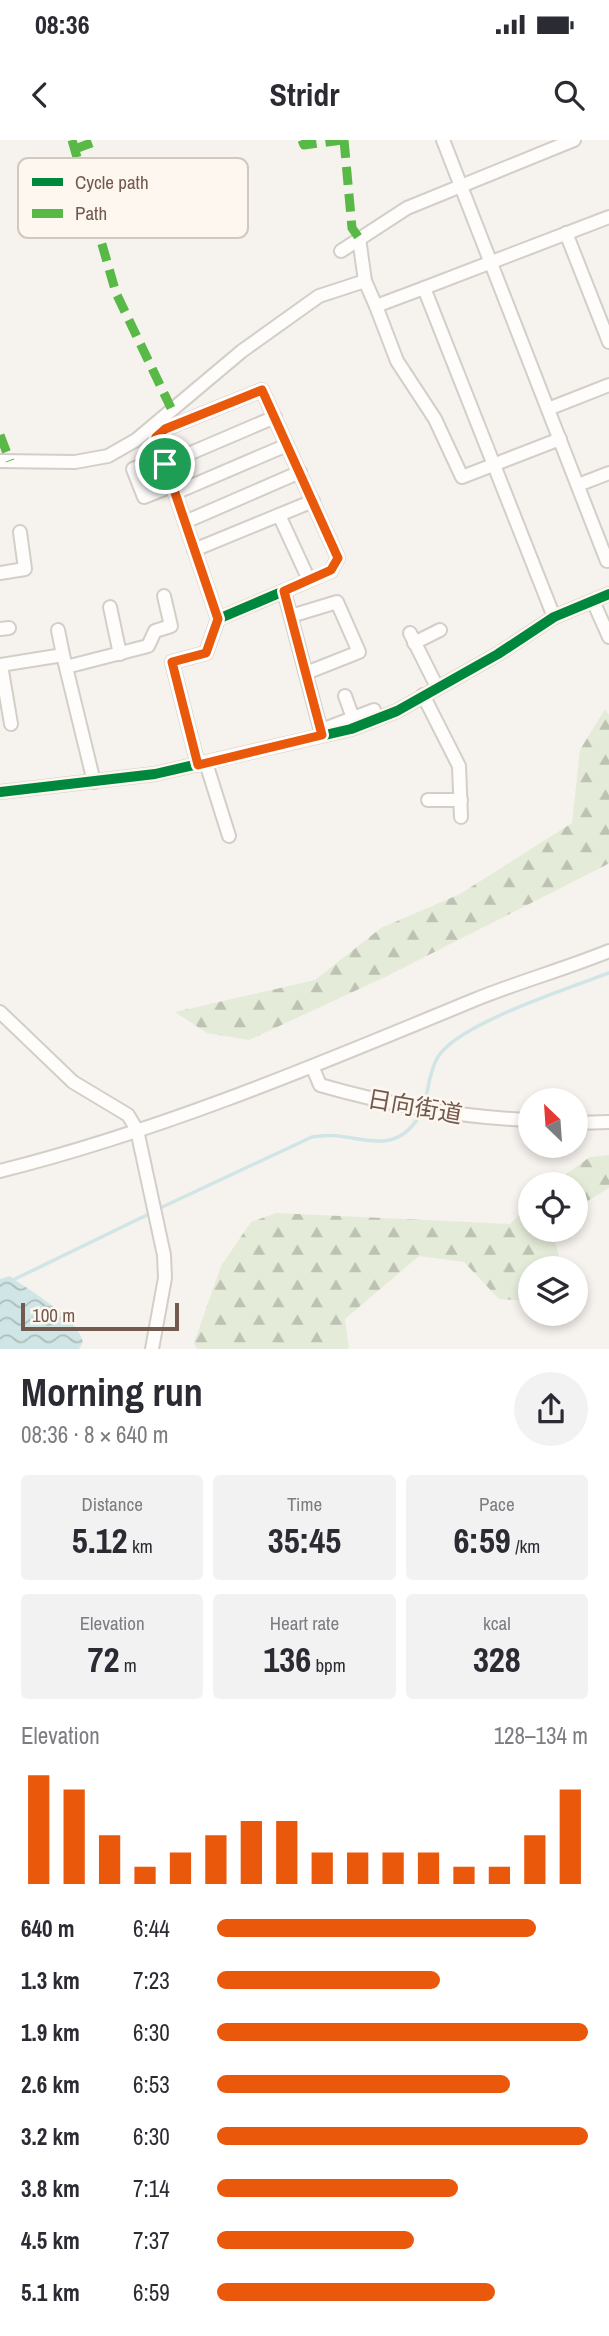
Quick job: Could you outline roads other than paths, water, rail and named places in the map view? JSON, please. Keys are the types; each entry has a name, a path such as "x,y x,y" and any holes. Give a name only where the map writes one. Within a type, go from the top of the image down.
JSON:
{"street":[{"path":"443,140 608,562"},
{"path":"341,251 407,208 573,140"},
{"path":"376,306 609,217"},
{"path":"566,233 609,342"},
{"path":"359,238 365,281 397,361 435,419 462,477 560,439"},
{"path":"0,461 75,462 108,456 136,440 242,351 319,296 365,281"},
{"path":"424,288 554,617"},
{"path":"548,409 609,384"},
{"path":"218,619 331,570 338,558 262,390 165,429 156,437 218,619 206,653 172,662 202,764 229,836"},
{"path":"275,417 164,461 133,469 144,497 174,490 287,445"},
{"path":"184,522 300,472"},
{"path":"578,485 609,472"},
{"path":"194,550 313,501"},
{"path":"279,515 309,580"},
{"path":"0,573 25,569 20,532"},
{"path":"284,591 321,733"},
{"path":"0,792 94,782 202,764 321,733 351,729 397,711 554,617 609,594"},
{"path":"11,724 1,665 120,654 148,646 155,631 172,626 164,596"},
{"path":"593,601 609,637"},
{"path":"291,617 337,602 359,652 306,673"},
{"path":"110,607 120,654"},
{"path":"58,630 94,782"},
{"path":"437,687 412,638 440,630"},
{"path":"423,695 459,766 461,817"},
{"path":"345,696 353,718"},
{"path":"321,733 374,710"},
{"path":"428,800 461,800"},
{"path":"0,1171 137,1130 313,1068 477,999 609,951"},
{"path":"0,1012 73,1083 128,1115 137,1130 164,1255 164,1278 152,1349"},
{"name":"日向街道","path":"313,1068 320,1085 365,1098 433,1111 518,1120"},
{"path":"588,1123 609,1122"}],"water":[{"path":"10,1276 72,1323 83,1342 79,1349 0,1349 0,1279"}],"waterway":[{"path":"424,1106 434,1066 440,1054 453,1042 493,1018 609,973"},
{"path":"158,1209 312,1137 327,1135 383,1141 407,1131 418,1118"},
{"path":"13,1280 151,1213"}]}
